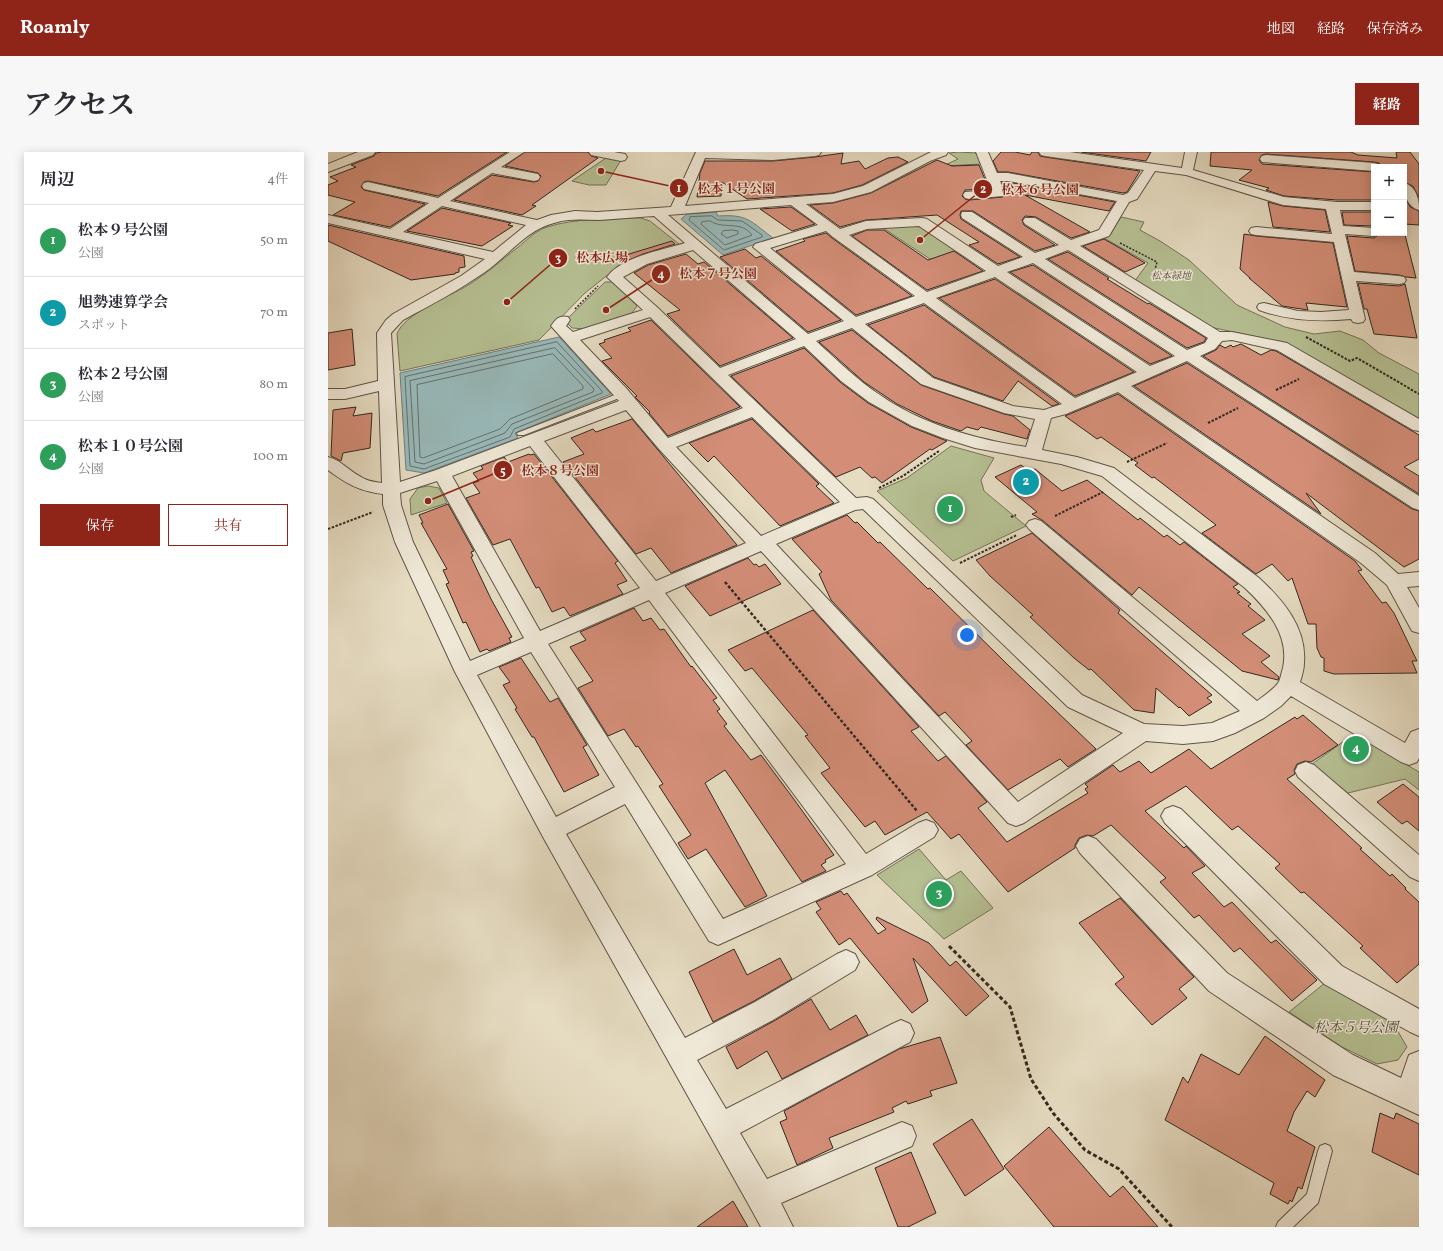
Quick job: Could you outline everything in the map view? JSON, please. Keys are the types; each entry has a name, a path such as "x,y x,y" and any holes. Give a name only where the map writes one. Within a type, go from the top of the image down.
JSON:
{"street":[{"path":"328,168 351,155 369,152"},
{"path":"392,233 518,152"},
{"path":"595,152 621,157"},
{"path":"676,211 702,153 773,156 815,152"},
{"path":"778,1227 551,830 465,672 404,542 392,497 384,333 391,323 408,311 466,279 538,224 563,216 676,211 833,198 867,190 926,158 942,152"},
{"path":"970,195 999,193 982,152"},
{"path":"1045,152 1187,172 1283,201 1332,205 1371,206"},
{"path":"1187,172 1191,152"},
{"path":"1266,159 1379,161"},
{"path":"992,176 1008,177 1125,199 1134,196 1152,167"},
{"path":"490,169 534,177"},
{"path":"368,186 538,224"},
{"path":"1407,191 1419,206"},
{"path":"718,374 806,340 1104,233 1125,199"},
{"path":"795,202 1074,405"},
{"path":"1264,307 1287,314 1306,317 1357,317 1332,205"},
{"path":"1407,206 1419,206"},
{"path":"465,672 852,504 867,503 1076,701 1091,710 1142,732 1183,734 1213,732 1227,727 1256,712 1274,700 1289,685 1294,663 1292,637 1280,613 1266,596 1252,583 1108,472 1093,466 981,444 932,428 914,420 861,389 657,212"},
{"path":"967,216 1257,399 1419,504"},
{"path":"330,221 392,233 496,257"},
{"path":"1030,221 1216,337 1232,336 1282,346 1419,426"},
{"path":"1149,373 922,222 866,225 833,230 760,247 927,381 1010,410 1044,415 1074,405 1120,386 1210,346 1216,337"},
{"path":"1256,231 1339,234 1371,232"},
{"path":"694,245 637,263 620,271 614,277 653,311 852,504"},
{"path":"1348,273 1393,277"},
{"path":"570,338 653,311"},
{"path":"563,320 558,326 626,399 666,445 762,544 1016,816 1142,732"},
{"path":"328,394 345,394 387,384"},
{"path":"1120,386 1368,558 1394,581 1419,626"},
{"path":"328,462 354,482 392,497 528,437 626,399"},
{"path":"666,445 754,410"},
{"path":"1033,453 1044,415"},
{"path":"528,437 653,591 862,868"},
{"path":"442,474 536,642 718,933 862,868 926,830"},
{"path":"1035,525 1256,712"},
{"path":"1394,581 1419,580"},
{"path":"1289,685 1416,752"},
{"path":"1306,771 1419,870"},
{"path":"551,830 629,791"},
{"path":"1173,816 1334,975 1419,1023"},
{"path":"1088,846 1218,982 1343,1065 1413,1098 1419,1065"},
{"path":"678,1054 706,1042 754,1016 846,962"},
{"path":"722,1127 900,1033"},
{"path":"760,1197 902,1136"}],"lane":[{"path":"1283,1227 1313,1198 1325,1151"}],"path":[{"path":"563,320 602,282 614,277"},
{"path":"1122,465 1320,368"},
{"path":"873,490 903,476 944,447"},
{"path":"328,528 392,497"},
{"path":"723,580 931,827 926,830"},
{"path":"949,946 1010,1007 1031,1079 1053,1113 1085,1150 1119,1169 1172,1227"}],"green space":[{"path":"949,153 977,153 981,164 943,166 958,159"},
{"path":"606,158 621,160 606,185 589,185 572,181"},
{"name":"松本緑地","path":"1121,217 1144,222 1140,230 1189,260 1237,305 1285,327 1314,334 1340,331 1363,340 1379,353 1419,374 1419,420 1286,343 1210,327 1134,282 1148,263 1104,238 1110,235"},
{"path":"641,218 650,221 679,244 614,270 585,293 539,340 400,371 397,334 407,320 477,279 531,236 547,227 569,222"},
{"path":"913,225 920,227 958,252 933,261 883,228"},
{"path":"605,282 613,282 637,306 632,313 585,329 572,328 565,321"},
{"path":"951,446 994,458 981,480 984,491 1026,526 953,561 877,491 907,478"},
{"path":"428,486 439,488 447,503 411,515 410,499 418,488"},
{"path":"1354,734 1419,772 1419,790 1405,779 1348,793 1312,764"},
{"path":"919,849 946,880 961,871 993,908 944,939 877,875"},
{"name":"松本５号公園","path":"1325,983 1393,1023 1407,1047 1398,1060 1377,1064 1342,1047 1289,1012"}],"water":[{"path":"716,212 718,216 736,216 748,220 773,238 723,255 681,219 687,214"},
{"path":"559,337 611,394 515,433 518,438 424,473 406,470 400,373"}],"building":[{"path":"507,152 438,196 368,181 364,182 361,187 364,190 425,204 390,227 333,215 355,202 328,195 328,185 338,181 330,177 356,167 351,165 374,156 376,153"},
{"path":"525,152 588,152 591,156 598,158 532,205 536,206 522,215 454,200 492,175 534,182 538,181 541,176 538,173 505,166"},
{"path":"1001,152 1015,152 1030,155 1032,152 1038,152 1040,156 1045,157 1140,171 1127,192 1123,193 1008,172 998,172 993,161"},
{"path":"1081,152 1151,152 1146,161"},
{"path":"1211,152 1351,152 1358,155 1397,158 1396,152 1410,152 1419,164 1419,198 1413,186 1407,183 1407,164 1380,164 1374,162 1266,154 1262,155 1259,160 1262,164 1371,172 1371,200 1337,200 1284,196 1266,190 1269,188 1239,180 1252,170 1210,166"},
{"path":"843,153 841,164 859,161 865,169 888,158 898,157 908,162 862,185 833,193 747,199 722,182 721,196 697,197 700,173 705,161 773,161"},
{"path":"937,160 952,166 979,165 989,189 965,190 962,196 969,200 1003,197 1006,192 1002,182 1008,182 1115,202 1109,211 1025,195 1090,232 1071,238 1036,217 1025,216 1022,220 1024,225 1055,245 1035,251 973,211 961,211 961,219 1020,257 998,264 969,245 979,242 937,215 866,220 840,227 810,205 833,203 871,193"},
{"path":"1407,201 1410,207 1419,211 1419,225 1407,224"},
{"path":"1268,202 1283,206 1325,210 1330,232 1273,227"},
{"path":"791,207 815,224 792,231 760,209"},
{"path":"442,208 511,223 508,225 513,226 482,246 407,231"},
{"path":"1342,212 1371,212 1371,226 1344,225"},
{"path":"328,225 464,256 465,267 459,268 459,272 455,274 411,280 328,241"},
{"path":"867,230 884,230 928,260 954,251 983,271 927,290 852,236"},
{"path":"826,233 912,296 856,315 776,251 805,241 803,239"},
{"path":"1244,234 1333,243 1347,307 1306,303 1308,310 1282,306 1240,269"},
{"path":"1347,236 1374,238 1377,236 1405,236 1416,278 1355,271"},
{"path":"1104,239 1145,263 1125,272 1083,246"},
{"path":"672,241 675,244 643,254 622,263 616,258"},
{"path":"745,249 756,258 761,256 841,320 808,332 720,257"},
{"path":"1068,252 1109,278 1107,279 1206,338 1204,342 1187,348 1048,259"},
{"path":"686,254 698,264 704,262 793,338 720,366 667,314 680,310 634,273 648,265"},
{"path":"1033,265 1172,356 1150,364 1010,272"},
{"path":"995,279 1134,372 1075,396 939,298"},
{"path":"1358,283 1399,286 1405,284 1417,338 1374,334 1367,309 1364,309"},
{"path":"924,305 1059,404 1052,406 1018,381 1003,401 934,377 868,325"},
{"path":"651,320 740,407 668,436 649,413 650,412 635,397 637,396 602,361 612,358 599,344 605,342 604,340 631,331 628,328"},
{"path":"352,329 355,365 328,370 328,333"},
{"path":"852,330 921,385 1013,416 1030,430 1027,439 981,427 978,430 967,427 961,431 932,421 897,404 864,382 819,342"},
{"path":"1241,344 1261,355 1271,350 1276,351 1419,435 1419,459 1404,467 1419,476 1419,494 1203,356 1216,350 1220,345 1225,348 1231,345 1233,347"},
{"path":"804,348 840,382 868,403 911,427 947,441 932,450 930,449 882,483 875,477 872,478 860,467 836,477 731,376"},
{"path":"1187,363 1412,509 1419,511 1419,559 1404,567 1306,493 1321,514 1134,386"},
{"path":"1118,394 1355,561 1362,570 1358,571 1382,603 1386,602 1394,613 1417,661 1412,661 1417,673 1334,674 1324,671 1324,658 1321,657 1317,648 1316,624 1308,624 1292,578 1288,581 1272,564 1256,574 1202,533 1216,525 1154,477 1152,478 1135,465 1138,463 1101,437 1097,439 1065,416"},
{"path":"356,407 353,416 372,413 370,448 343,453 341,461 331,456 333,410"},
{"path":"632,419 737,545 671,573 651,548 636,554 563,462 584,454 571,438 593,429 596,432"},
{"path":"752,419 819,484 816,486 834,503 780,526 714,456 708,462 689,443"},
{"path":"529,454 534,454 618,561 615,563 627,581 617,585 623,594 570,616 564,607 552,612 539,587 536,588 510,539 493,545 466,498 480,493 473,483 479,481 473,473 483,469 481,466 504,457 508,462"},
{"path":"1021,465 1029,471 1035,469 1062,491 1087,480 1138,520 1140,518 1164,537 1167,535 1180,545 1184,542 1238,584 1233,587 1240,592 1237,593 1251,604 1248,606 1265,620 1242,634 1270,656 1261,662 1279,677 1278,680 1242,671 1139,587 1132,595 1042,520 1032,514 1037,512 995,477"},
{"path":"448,504 474,551 471,552 473,556 471,557 491,599 512,637 509,638 511,642 489,651 487,649 480,652 466,622 463,623 446,584 449,583 443,570 447,569 421,523 423,523 419,515"},
{"path":"847,515 855,523 857,522 878,543 880,542 928,589 930,588 1096,749 1068,767 1060,759 1008,790 966,745 972,741 945,712 939,716 831,600 819,574 822,572 792,539"},
{"path":"1032,533 1120,610 1118,613 1212,695 1207,698 1212,702 1189,716 1156,688 1154,713 1134,710 1091,669 1089,670 1074,658 1030,617 1033,615 990,576 976,560"},
{"path":"748,558 754,565 756,564 759,567 765,564 781,584 710,616 685,586"},
{"path":"634,608 643,621 651,618 660,630 664,629 691,667 692,666 717,698 713,700 720,709 717,711 727,724 724,726 751,760 761,755 793,798 834,855 825,860 826,862 821,865 826,871 802,882 725,770 705,783 767,896 745,907 706,849 688,859 678,843 691,835 659,786 663,784 638,746 636,747 624,729 608,736 578,688 593,681 570,647 586,640 580,632"},
{"path":"813,610 919,727 911,731 938,761 946,756 987,802 978,808 1007,842 1088,793 1085,789 1088,787 1085,784 1113,765 1120,772 1139,761 1151,773 1189,749 1211,769 1295,717 1297,719 1303,715 1338,745 1311,762 1305,761 1297,764 1294,770 1295,774 1287,779 1362,848 1360,849 1390,876 1392,874 1419,902 1419,964 1397,983 1360,948 1363,946 1304,892 1301,893 1275,868 1280,864 1238,826 1232,830 1186,786 1145,811 1184,848 1186,846 1205,866 1192,873 1224,907 1232,902 1271,943 1276,940 1317,980 1292,1001 1240,948 1234,952 1199,915 1194,918 1160,882 1166,878 1111,825 1093,836 1087,835 1079,838 1075,848 1008,892 959,834 951,839 927,812 885,835 875,821 865,827 821,773 830,768 805,736 808,735 752,668 745,671 728,650"},
{"path":"521,658 550,702 558,698 587,745 583,747 599,775 564,792 534,737 532,737 515,709 517,708 503,685 510,682 499,667"},
{"path":"1403,784 1419,797 1419,831 1407,821 1402,824 1377,802"},
{"path":"841,891 844,895 847,893 878,934 886,929 876,919 877,917 929,943 950,966 956,961 989,996 966,1016 913,958 928,1001 912,1013 850,938 839,945 816,912 821,909 816,902"},
{"path":"1120,898 1194,977 1179,989 1187,998 1152,1025 1115,984 1124,977 1079,923"},
{"path":"734,949 747,975 780,958 792,979 713,1022 689,972"},
{"path":"811,999 830,1030 856,1015 868,1035 782,1079 767,1051 737,1069 726,1047"},
{"path":"1265,1036 1325,1080 1315,1097 1307,1091 1294,1112 1287,1131 1315,1147 1302,1189 1298,1187 1292,1202 1290,1200 1288,1204 1270,1194 1274,1183 1165,1120 1183,1077 1188,1083 1201,1054 1239,1075"},
{"path":"940,1037 957,1083 930,1091 932,1096 908,1104 906,1101 892,1108 894,1112 829,1138 833,1148 797,1165 780,1122 787,1119 784,1111 899,1049"},
{"path":"1380,1113 1394,1119 1396,1113 1419,1124 1419,1175 1372,1152"},
{"path":"972,1119 1004,1169 965,1196 933,1144"},
{"path":"1049,1127 1110,1197 1123,1186 1158,1227 1054,1227 1004,1166"},
{"path":"911,1152 936,1213 908,1227 898,1227 875,1168"},
{"path":"733,1201 748,1227 697,1227"}],"place":[{"name":"松本１号公園","path":"601,171"},
{"name":"松本６号公園","path":"920,240"},
{"name":"松本広場","path":"507,302"},
{"name":"松本７号公園","path":"606,310"},
{"name":"旭勢速算学会","path":"1026,482"},
{"name":"松本８号公園","path":"428,501"},
{"name":"松本９号公園","path":"950,509"},
{"name":"松本１０号公園","path":"1356,749"},
{"name":"松本２号公園","path":"939,894"}]}
